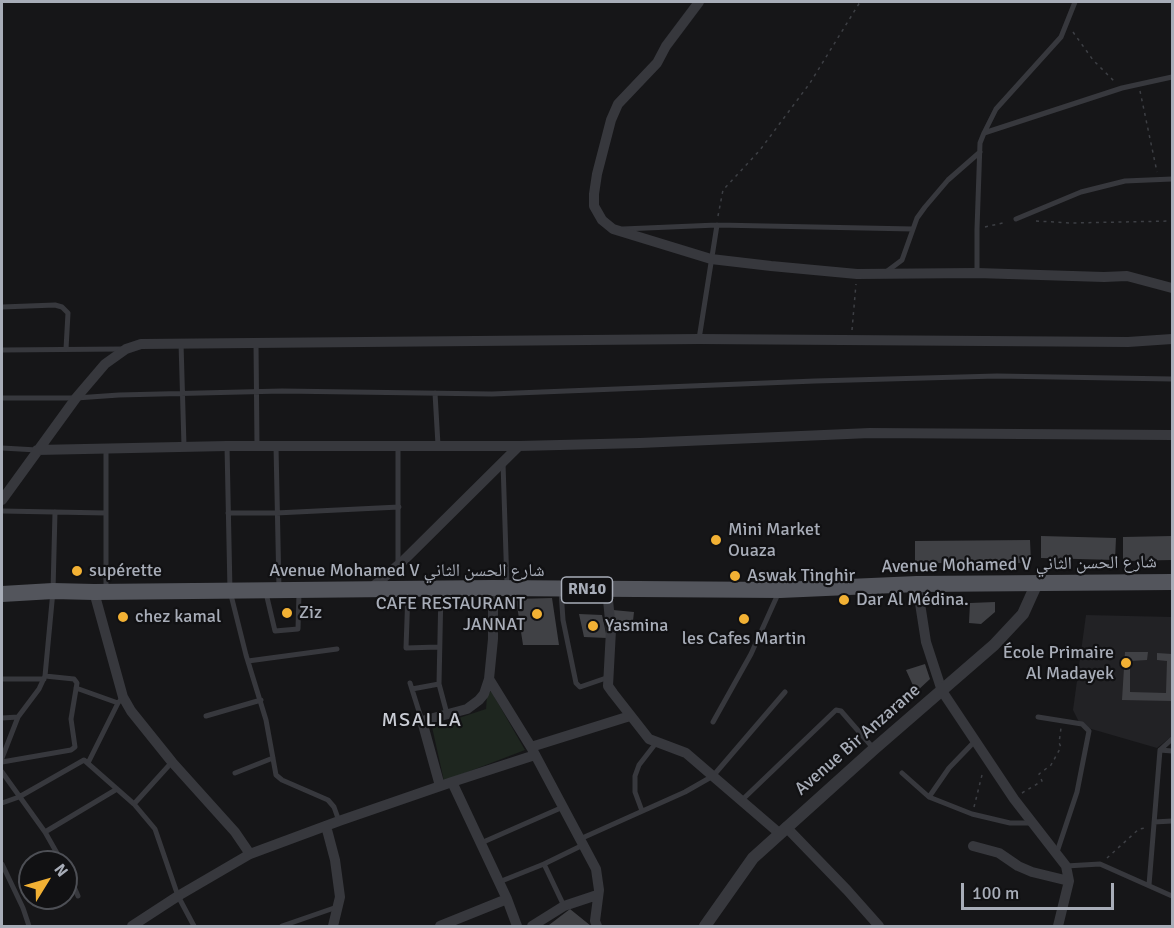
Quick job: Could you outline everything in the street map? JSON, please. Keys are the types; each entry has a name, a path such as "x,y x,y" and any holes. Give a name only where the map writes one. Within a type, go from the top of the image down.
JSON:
{"main road":[{"name":"Avenue Mohamed V شارع الحسن الثاني","path":"2,594 53,591 408,589 780,590 917,584 1173,582"}],"street":[{"path":"699,2 666,46 657,63 618,104 597,174 594,194 594,206 602,220 613,229 711,259 856,274 977,273 1127,276 1173,288"},
{"path":"2,500 76,398 105,364 126,349 141,344 699,339 1128,342 1173,339"},
{"path":"38,450 184,446 519,446 870,433 1173,435"},
{"path":"369,590 398,566 519,446"},
{"name":"Avenue Bir Anzarane","path":"705,927 753,858 1013,626 1023,614 1037,583"},
{"path":"917,584 926,642 942,691 1014,799 1066,866 1069,881 1058,927"},
{"path":"440,786 422,721 467,709 479,700 489,679 500,589"},
{"path":"607,590 610,630 608,686 630,716 649,739 681,750 741,801 782,830 847,890 879,927"},
{"path":"100,592 120,700 235,832 250,854"},
{"path":"489,679 533,751 596,869 599,890 595,921 597,927"},
{"path":"132,927 178,896 250,854 630,716"},
{"path":"452,782 518,927"},
{"path":"326,826 335,860 340,897 333,927"},
{"path":"973,846 999,853 1032,872 1069,881"},
{"path":"532,927 564,906 597,895"},
{"path":"440,927 507,900"}],"lane":[{"path":"977,273 980,143 996,109 1061,37 1075,2"},
{"path":"984,134 1122,88 1173,77"},
{"path":"884,273 902,260 921,213 939,189 980,152"},
{"path":"1016,219 1081,192 1125,181 1173,179"},
{"path":"613,229 717,225 913,229"},
{"path":"699,339 717,225"},
{"path":"2,307 55,305 62,307 68,313 66,349"},
{"path":"256,342 257,446"},
{"path":"181,343 184,446"},
{"path":"2,350 126,349"},
{"path":"2,398 258,392 492,394 997,376 1173,379"},
{"path":"435,393 438,445"},
{"path":"398,445 398,566"},
{"path":"227,446 230,591 248,661 261,700 278,778 328,800 334,807 339,821"},
{"path":"276,446 276,513 272,591 274,629 297,630 299,627 299,591"},
{"path":"2,448 38,450"},
{"path":"100,592 106,513 106,448"},
{"path":"500,589 503,462"},
{"path":"228,513 399,507"},
{"path":"2,512 106,513"},
{"path":"2,680 45,677 74,679 76,688 71,719 75,745 73,749 2,760 18,717 45,677 53,591 55,512"},
{"path":"408,589 405,647 408,649 438,647"},
{"path":"441,589 439,684 447,714"},
{"path":"561,590 563,620 576,683 580,687 609,676"},
{"path":"713,722 751,654 780,590"},
{"path":"248,661 337,649"},
{"path":"422,721 411,686 439,684"},
{"path":"76,688 120,700 88,763"},
{"path":"499,882 544,864 582,842 713,776 785,692"},
{"path":"206,716 261,700"},
{"path":"741,801 836,710 841,711 874,749"},
{"path":"2,718 18,717"},
{"path":"1038,717 1082,724 1089,731 1077,792 1057,852"},
{"path":"1149,885 1160,750 1173,739"},
{"path":"929,797 949,768 975,741"},
{"path":"642,811 635,792 634,776 639,765 656,743"},
{"path":"1160,750 1173,751"},
{"path":"235,773 273,758"},
{"path":"2,801 19,797 81,761 88,763 134,804 155,829 178,896 194,927"},
{"path":"134,804 172,762"},
{"path":"2,772 55,850"},
{"path":"902,773 929,797 972,814 1010,823 1033,823"},
{"path":"45,832 117,789"},
{"path":"481,843 563,807"},
{"path":"1154,825 1173,821"},
{"path":"2,864 23,908 29,927"},
{"path":"544,864 564,906"},
{"path":"1066,866 1100,864 1173,896"},
{"path":"282,927 337,907"}],"path":[{"path":"717,225 723,190 760,150 810,83 860,2"},
{"path":"1067,24 1093,60 1122,88"},
{"path":"1138,85 1159,179"},
{"path":"977,229 1016,219 1071,223 1173,221"},
{"path":"851,340 856,274"},
{"path":"1014,799 1042,781 1039,774 1051,765 1061,747 1059,743 1062,721"},
{"path":"972,814 986,759"},
{"path":"1100,864 1139,829 1154,825"}],"shaded area":[{"name":"École Primaire Al Madayek","path":"1086,615 1172,617 1172,736 1157,748 1081,726 1073,710"},
{"path":"491,691 525,750 444,781 432,727 486,709 487,696"}],"building":[{"path":"1041,536 1116,538 1115,560 1041,558"},
{"path":"1172,536 1172,560 1123,561 1123,537"},
{"path":"1030,540 1031,563 915,563 915,541"},
{"name":"CAFE RESTAURANT JANNAT","path":"552,598 559,645 523,645 516,599"},
{"path":"995,602 995,612 981,624 969,623 970,603"},
{"path":"613,610 634,612 632,630 613,632"},
{"name":"Yasmina","path":"579,614 602,615 607,638 584,637"},
{"path":"1125,652 1148,652 1147,660 1130,661 1130,692 1166,693 1167,661 1157,660 1157,653 1172,654 1172,701 1122,700"},
{"path":"925,664 930,679 916,692 906,670"},
{"path":"570,909 591,926 549,925"}],"place":[{"name":"Mini Market Ouaza","path":"716,540"},
{"name":"supérette","path":"77,571"},
{"name":"Aswak Tinghir","path":"735,576"},
{"name":"Dar Al Médina.","path":"844,600"},
{"name":"Ziz","path":"287,613"},
{"name":"CAFE RESTAURANT JANNAT","path":"537,614"},
{"name":"chez kamal","path":"123,617"},
{"name":"les Cafes Martin","path":"744,619"},
{"name":"Yasmina","path":"593,626"},
{"name":"École Primaire Al Madayek","path":"1126,663"}],"district":[{"name":"MSALLA","path":"422,721"}]}
